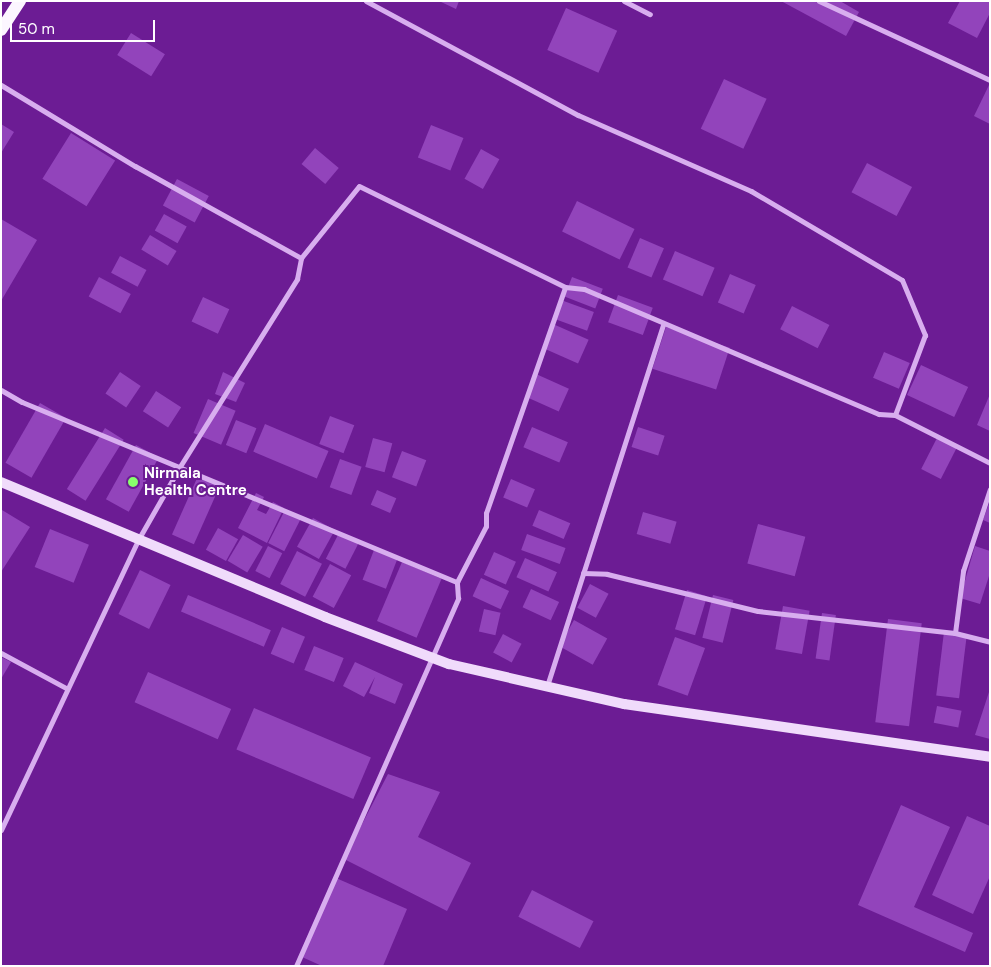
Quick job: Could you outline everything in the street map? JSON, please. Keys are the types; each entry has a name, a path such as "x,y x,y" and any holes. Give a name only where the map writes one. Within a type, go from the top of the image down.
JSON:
{"main road":[{"path":"1,30 20,1"}],"street":[{"path":"366,1 578,115 751,191 902,280 925,335 895,415"},
{"path":"624,1 650,14"},
{"path":"819,1 990,80"},
{"path":"1,86 135,166 301,258"},
{"path":"1,830 66,688 138,540 179,468 297,279 301,258 359,186 565,287 584,288 663,325 879,414 895,415 990,464"},
{"path":"296,966 458,598 457,582 486,526 486,512 565,287"},
{"path":"547,686 663,325"},
{"path":"1,390 22,402 457,582"},
{"path":"1,482 138,540 433,658 624,704 990,757"},
{"path":"955,633 963,571 990,488"},
{"path":"582,573 607,574 758,610 955,633 990,642"},
{"path":"1,653 66,688"}],"building":[{"path":"439,1 459,1 456,9"},
{"path":"781,1 840,1 859,12 846,36"},
{"path":"960,1 990,1 990,13 977,38 948,23"},
{"path":"566,8 617,31 598,73 547,50"},
{"path":"131,33 165,54 151,76 117,55"},
{"path":"724,79 767,99 743,149 701,129"},
{"path":"990,83 990,124 974,116"},
{"path":"1,124 14,132 1,153"},
{"path":"431,125 463,138 450,171 418,157"},
{"path":"71,133 115,161 86,206 42,179"},
{"path":"315,148 339,168 325,184 302,164"},
{"path":"481,149 499,159 483,189 465,179"},
{"path":"867,163 912,187 897,216 852,192"},
{"path":"177,179 209,196 195,222 163,205"},
{"path":"577,201 635,229 620,260 562,232"},
{"path":"164,214 187,227 178,243 155,231"},
{"path":"1,219 37,240 1,301"},
{"path":"150,235 177,251 168,266 141,250"},
{"path":"640,238 664,248 651,278 627,267"},
{"path":"675,251 715,268 702,296 663,280"},
{"path":"120,256 146,270 138,287 111,273"},
{"path":"730,274 756,285 744,313 718,303"},
{"path":"99,277 131,294 120,313 89,296"},
{"path":"572,277 603,289 595,308 564,297"},
{"path":"618,295 653,308 643,335 608,322"},
{"path":"203,297 229,309 218,334 192,321"},
{"path":"561,300 594,312 587,331 554,319"},
{"path":"792,306 829,325 818,348 780,329"},
{"path":"553,324 589,340 578,364 542,348"},
{"path":"666,327 730,348 716,390 652,369"},
{"path":"884,352 910,363 899,389 873,378"},
{"path":"921,365 968,387 954,417 907,395"},
{"path":"120,372 141,386 126,408 105,394"},
{"path":"223,372 245,383 236,402 215,394"},
{"path":"536,374 569,389 559,411 526,397"},
{"path":"156,391 181,407 168,427 143,411"},
{"path":"990,394 990,431 977,425"},
{"path":"208,399 236,411 221,445 194,433"},
{"path":"40,403 66,418 31,478 6,463"},
{"path":"330,416 354,425 344,453 319,444"},
{"path":"236,420 256,428 246,453 226,445"},
{"path":"265,424 329,451 317,479 253,452"},
{"path":"532,427 568,442 559,462 523,447"},
{"path":"638,427 665,436 658,456 632,447"},
{"path":"105,428 124,440 86,501 67,489"},
{"path":"938,436 958,446 941,479 921,469"},
{"path":"373,438 392,443 385,472 365,467"},
{"path":"136,445 159,458 129,512 106,499"},
{"path":"402,451 426,460 416,486 392,477"},
{"path":"340,459 362,467 351,495 330,487"},
{"path":"198,476 220,486 194,544 172,534"},
{"path":"511,479 535,489 527,508 503,497"},
{"path":"377,490 396,498 390,513 371,505"},
{"path":"256,493 264,497 257,510 266,514 273,502 284,508 267,543 238,528"},
{"path":"990,501 990,523 983,520"},
{"path":"2,510 30,527 1,572 1,512"},
{"path":"285,510 301,518 284,551 268,543"},
{"path":"539,510 570,523 564,539 532,526"},
{"path":"643,512 677,522 670,544 637,534"},
{"path":"313,518 335,530 319,559 297,547"},
{"path":"758,524 805,537 795,576 747,564"},
{"path":"218,528 238,539 226,561 206,550"},
{"path":"50,529 89,545 74,583 35,567"},
{"path":"339,533 359,543 345,569 326,559"},
{"path":"527,534 566,548 560,564 521,550"},
{"path":"243,535 263,547 247,573 228,561"},
{"path":"268,546 282,553 270,578 255,571"},
{"path":"975,546 990,551 990,573 980,604 960,598"},
{"path":"374,550 397,559 386,589 363,580"},
{"path":"297,551 322,564 305,597 280,584"},
{"path":"494,552 516,562 506,585 484,575"},
{"path":"525,558 557,572 548,591 516,577"},
{"path":"402,562 442,579 417,638 377,621"},
{"path":"330,564 351,575 334,608 313,597"},
{"path":"140,570 171,585 149,629 119,614"},
{"path":"481,578 509,591 501,609 473,596"},
{"path":"590,584 609,594 596,618 577,608"},
{"path":"531,589 559,602 551,620 523,607"},
{"path":"687,590 707,596 695,635 675,629"},
{"path":"188,595 271,630 264,647 181,612"},
{"path":"713,595 733,600 723,643 702,638"},
{"path":"783,606 810,611 802,654 775,649"},
{"path":"484,609 501,613 495,635 479,631"},
{"path":"822,613 836,615 829,661 816,659"},
{"path":"888,619 922,623 909,726 875,722"},
{"path":"574,620 607,638 593,665 559,646"},
{"path":"282,627 305,637 294,663 271,654"},
{"path":"944,632 967,635 959,698 936,696"},
{"path":"503,634 522,644 512,662 493,653"},
{"path":"675,637 705,648 688,696 658,685"},
{"path":"314,646 344,658 334,682 304,670"},
{"path":"1,657 11,662 1,679"},
{"path":"355,662 403,684 395,704 369,693 375,677 364,697 343,686"},
{"path":"148,672 231,709 218,739 135,702"},
{"path":"990,689 990,739 975,735"},
{"path":"937,706 962,711 958,727 934,723"},
{"path":"254,708 371,758 353,799 236,749"},
{"path":"388,774 440,792 418,837 471,863 447,911 344,859"},
{"path":"901,805 950,827 914,907 973,933 965,952 858,905"},
{"path":"967,816 990,826 990,876 973,914 932,895"},
{"path":"336,878 407,909 383,966 322,966 302,957"},
{"path":"532,890 593,921 580,948 518,917"}],"place":[{"name":"Nirmala Health Centre","path":"133,482"}]}
